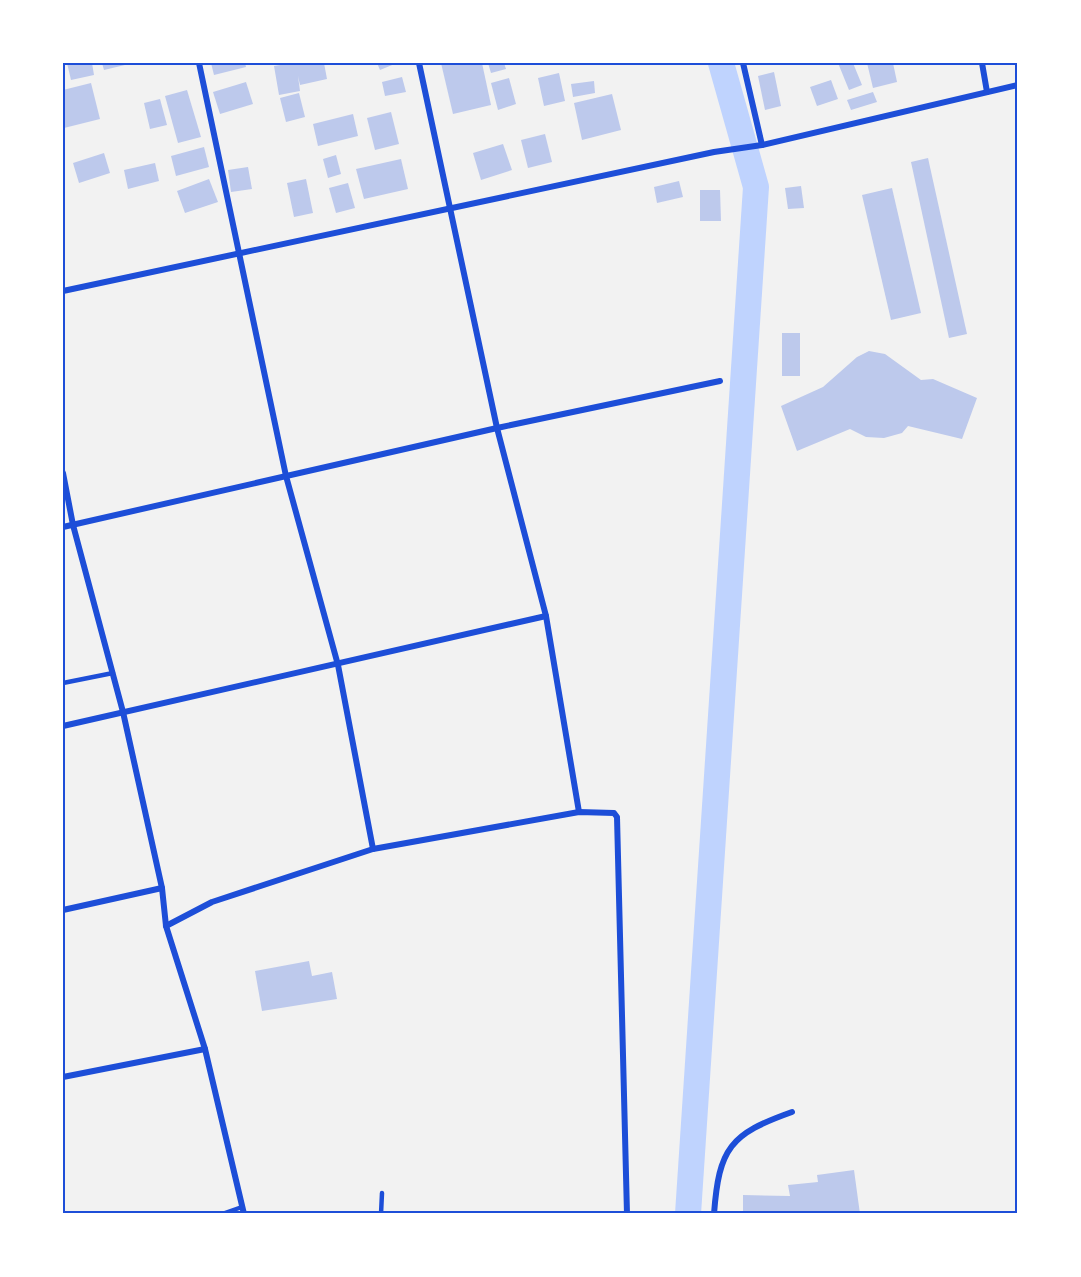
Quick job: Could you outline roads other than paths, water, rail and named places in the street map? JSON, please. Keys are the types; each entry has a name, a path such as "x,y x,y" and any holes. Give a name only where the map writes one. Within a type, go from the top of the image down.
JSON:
{"street":[{"path":"199,63 286,476 338,665 373,849"},
{"path":"419,63 452,207 497,428 546,616 579,812"},
{"path":"743,63 762,146"},
{"path":"982,63 987,92"},
{"path":"63,291 714,152 762,146 1018,85"},
{"path":"63,527 497,428 720,381"},
{"path":"63,473 73,525 123,712 162,888 166,926 205,1049 243,1210"},
{"path":"63,726 546,616"},
{"path":"166,926 212,902 373,849 579,812 610,812 617,817 627,1214"},
{"path":"63,910 162,888"},
{"path":"63,1077 205,1049"},
{"path":"714,1214 717,1177 731,1145 760,1123 792,1112"}],"lane":[{"path":"63,683 113,673"},
{"path":"381,1214 382,1193"},
{"path":"222,1214 243,1210"}],"waterway":[{"path":"688,1214 756,187 721,63"}]}
